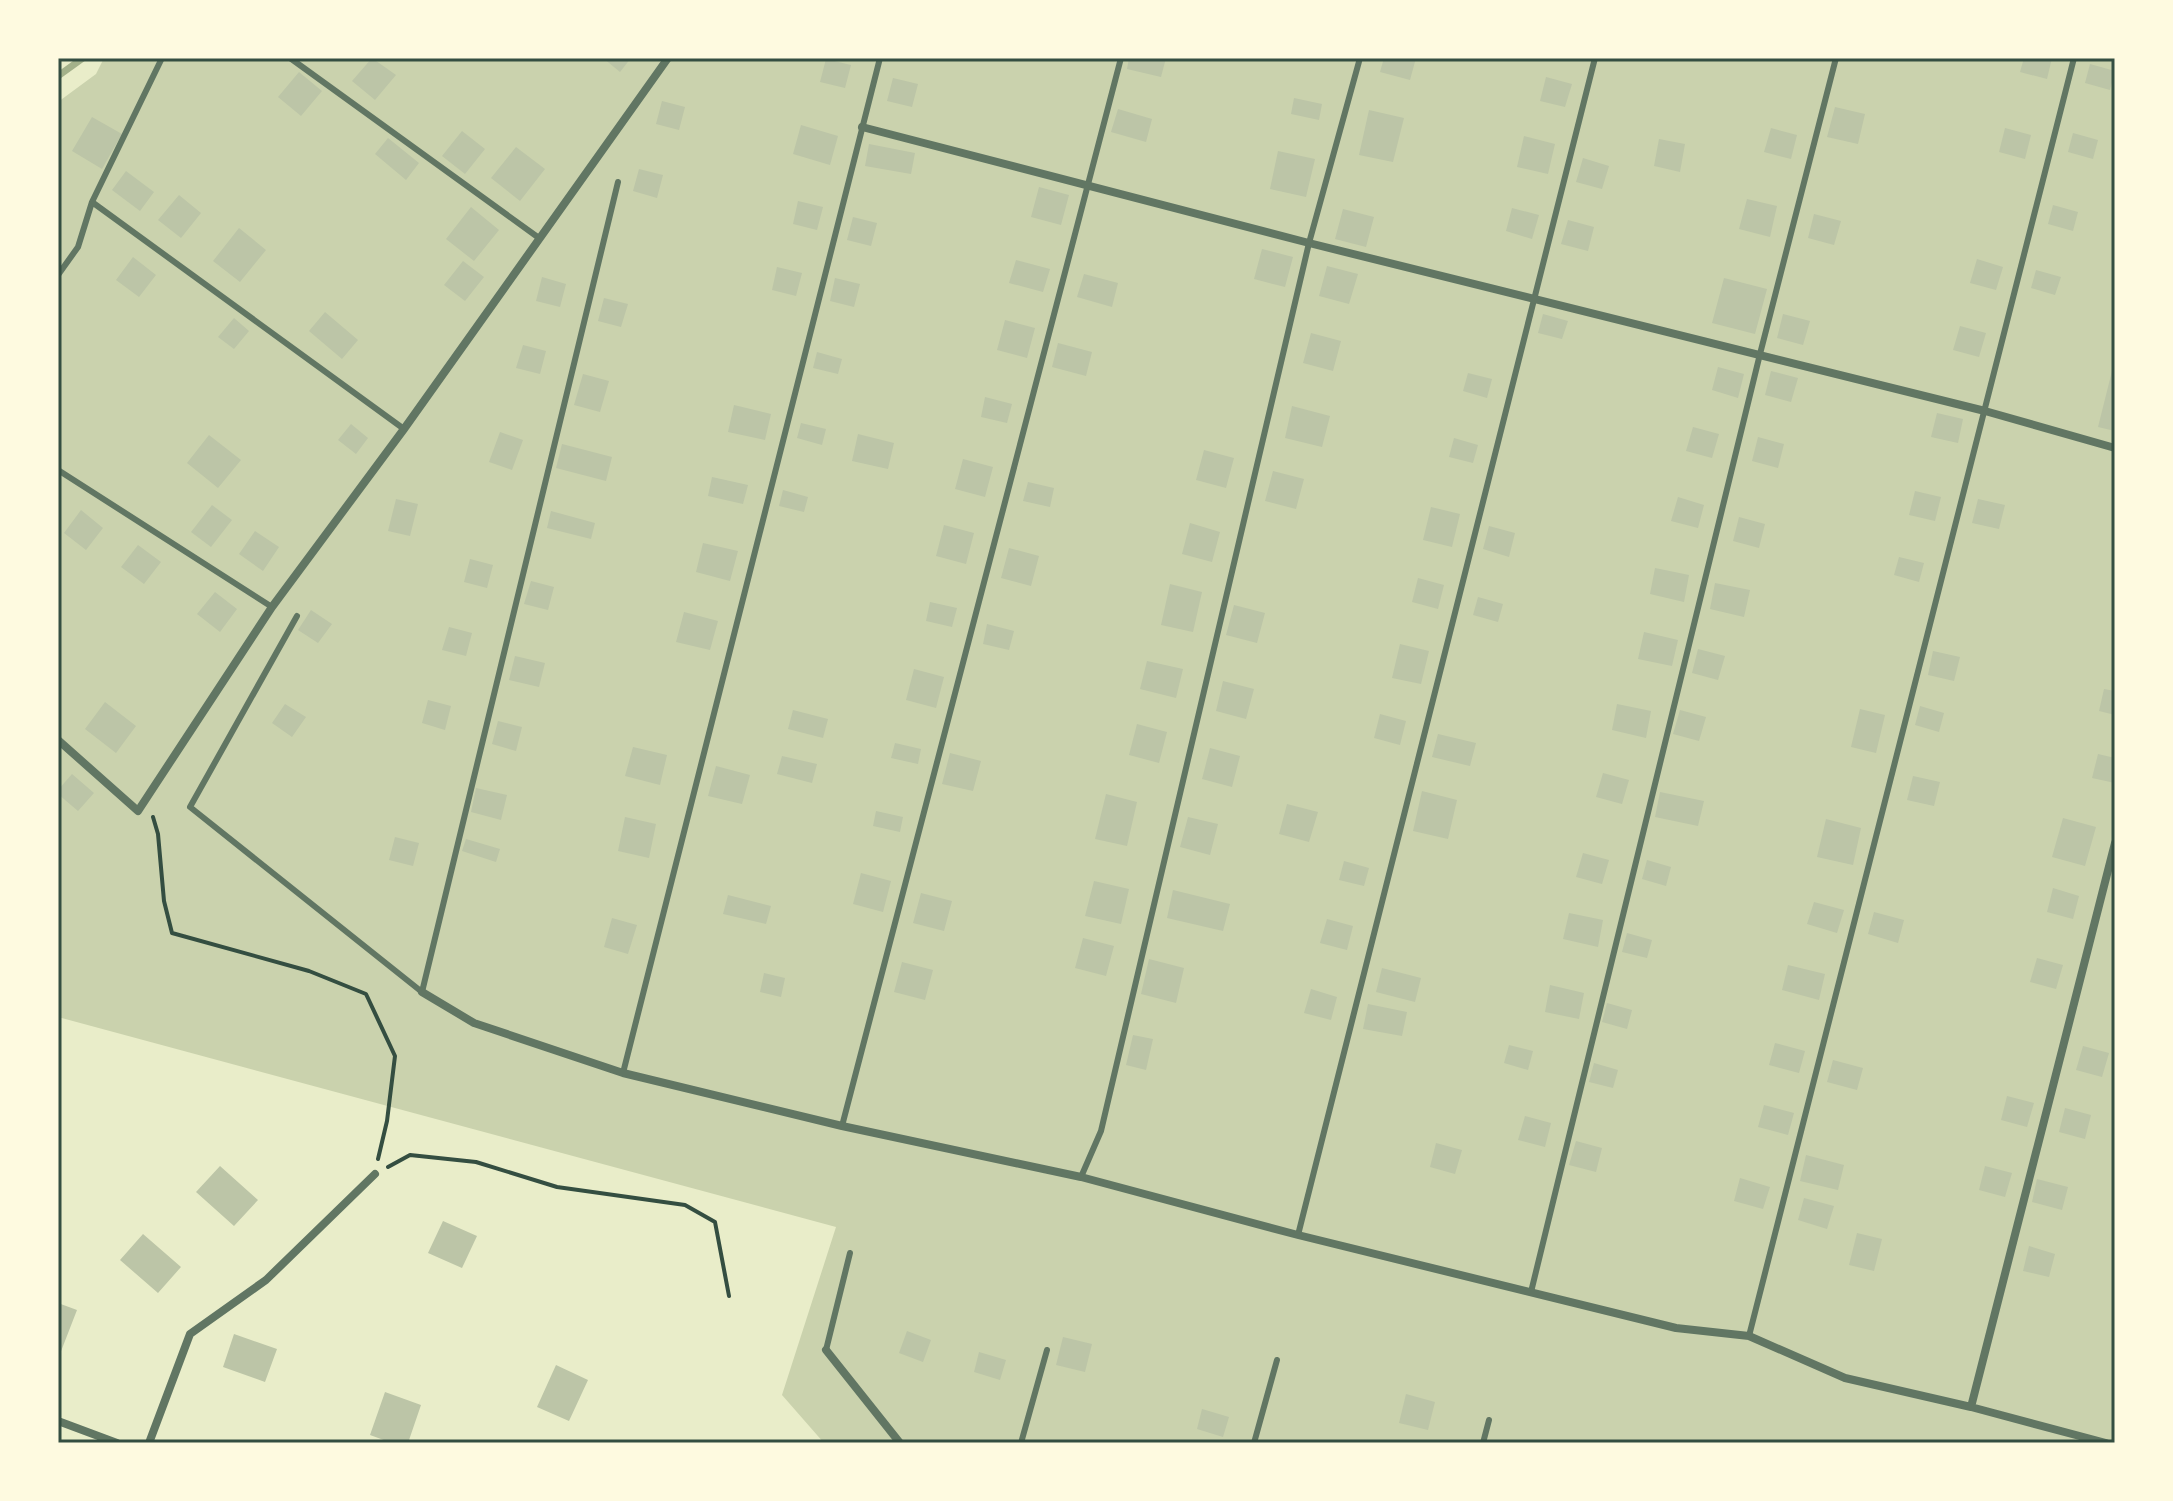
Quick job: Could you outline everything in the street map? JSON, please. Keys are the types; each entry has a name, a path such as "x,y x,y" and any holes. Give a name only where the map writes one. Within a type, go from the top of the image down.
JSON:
{"street":[{"path":"58,740 138,811 272,607 404,429 668,58"},
{"path":"862,127 1309,243 1985,411 2115,448"},
{"path":"1971,1407 2115,843"},
{"path":"422,992 474,1023 623,1073 842,1126 1081,1177 1298,1235 1676,1328 1749,1336 1845,1378 2106,1443"},
{"path":"149,1443 190,1334 266,1280 375,1174"},
{"path":"826,1350 900,1443"},
{"path":"58,1421 117,1443"}],"lane":[{"path":"58,275 78,247 92,202 162,58"},
{"path":"290,58 539,238"},
{"path":"623,1073 880,58"},
{"path":"842,1126 1121,58"},
{"path":"1081,1177 1101,1131 1309,243 1360,58"},
{"path":"1298,1235 1595,58"},
{"path":"1531,1292 1760,354 1836,58"},
{"path":"1749,1336 2074,58"},
{"path":"297,616 190,807 422,992 618,182"},
{"path":"92,202 404,429"},
{"path":"58,470 272,607"},
{"path":"826,1350 850,1253"},
{"path":"1021,1443 1047,1350"},
{"path":"1254,1443 1277,1360"},
{"path":"1483,1443 1489,1420"}],"path":[{"path":"147,798 158,834 164,901 172,933 309,971 366,994 395,1056 387,1121 375,1174"},
{"path":"375,1174 410,1155 476,1162 557,1187 685,1205 715,1222 729,1296"}],"green space":[{"path":"104,58 2115,58 2115,1443 824,1443 782,1395 836,1227 58,1017 58,102 96,74"}],"building":[{"path":"372,58 396,75 375,100 352,81"},
{"path":"603,58 631,58 620,72"},
{"path":"1129,58 1166,58 1161,77 1127,69"},
{"path":"1384,58 1416,58 1410,80 1380,72"},
{"path":"2024,58 2052,58 2047,79 2020,72"},
{"path":"826,59 851,65 845,88 820,82"},
{"path":"2090,64 2115,71 2110,90 2085,83"},
{"path":"299,72 322,91 301,116 278,97"},
{"path":"1546,77 1572,84 1565,107 1540,101"},
{"path":"893,78 918,84 912,107 887,101"},
{"path":"1294,98 1322,104 1319,120 1291,114"},
{"path":"662,101 685,107 679,130 656,124"},
{"path":"1835,107 1865,114 1858,144 1827,137"},
{"path":"1118,109 1152,119 1146,142 1111,132"},
{"path":"1369,110 1404,118 1393,162 1359,155"},
{"path":"92,117 122,134 102,169 72,151"},
{"path":"801,125 838,136 830,165 793,154"},
{"path":"1771,128 1797,135 1791,159 1764,152"},
{"path":"2005,128 2031,135 2025,159 1999,152"},
{"path":"462,131 485,149 465,174 442,156"},
{"path":"2073,133 2098,140 2093,159 2068,152"},
{"path":"1524,136 1555,144 1548,174 1517,167"},
{"path":"388,138 419,163 406,180 375,154"},
{"path":"1659,139 1685,144 1680,172 1654,166"},
{"path":"869,144 915,153 911,174 865,166"},
{"path":"516,147 545,169 520,201 491,178"},
{"path":"1278,151 1315,159 1306,197 1270,189"},
{"path":"1583,158 1609,166 1602,189 1576,182"},
{"path":"639,169 663,175 657,198 633,191"},
{"path":"126,171 154,192 140,211 112,190"},
{"path":"1039,187 1069,195 1061,225 1031,217"},
{"path":"179,195 201,213 181,238 158,220"},
{"path":"1747,199 1777,206 1770,237 1739,229"},
{"path":"798,201 823,207 817,230 793,224"},
{"path":"2053,205 2078,212 2073,231 2048,224"},
{"path":"471,207 499,230 474,261 446,239"},
{"path":"1512,208 1539,215 1532,239 1506,231"},
{"path":"1343,209 1374,217 1366,247 1335,239"},
{"path":"1814,214 1841,221 1834,245 1808,238"},
{"path":"853,217 877,223 871,246 847,240"},
{"path":"1568,220 1594,227 1588,251 1561,244"},
{"path":"239,228 266,250 240,282 213,261"},
{"path":"1262,249 1293,257 1285,287 1254,279"},
{"path":"133,257 156,275 139,297 116,280"},
{"path":"1977,259 2003,267 1996,290 1970,283"},
{"path":"1016,260 1050,269 1043,292 1009,283"},
{"path":"463,261 484,277 465,301 444,285"},
{"path":"1327,266 1358,274 1349,304 1319,296"},
{"path":"777,267 802,273 796,296 772,290"},
{"path":"2036,270 2061,277 2055,295 2031,288"},
{"path":"1084,274 1118,283 1112,307 1077,297"},
{"path":"542,277 566,284 560,307 536,301"},
{"path":"835,278 860,284 854,307 830,301"},
{"path":"1724,278 1767,289 1755,334 1712,323"},
{"path":"604,298 628,304 621,327 598,321"},
{"path":"325,312 358,340 342,359 309,331"},
{"path":"1543,314 1568,321 1562,339 1538,333"},
{"path":"1783,314 1810,321 1803,345 1777,338"},
{"path":"234,318 249,331 234,349 218,337"},
{"path":"1005,320 1035,328 1027,358 997,350"},
{"path":"1960,326 1986,333 1979,357 1953,350"},
{"path":"1311,333 1341,341 1333,371 1303,363"},
{"path":"1058,343 1092,352 1086,376 1052,367"},
{"path":"523,345 546,351 540,374 516,368"},
{"path":"817,352 842,359 838,374 813,368"},
{"path":"2115,363 2115,431 2098,427"},
{"path":"1718,367 1744,374 1738,398 1712,390"},
{"path":"1771,371 1798,378 1791,402 1765,395"},
{"path":"1468,373 1492,379 1487,398 1463,391"},
{"path":"583,374 609,381 600,412 574,405"},
{"path":"985,397 1012,404 1007,423 981,417"},
{"path":"734,405 771,414 765,440 728,432"},
{"path":"1292,406 1330,416 1322,447 1285,438"},
{"path":"1937,413 1963,419 1958,443 1931,437"},
{"path":"801,423 826,429 822,445 797,438"},
{"path":"351,424 368,438 356,454 338,440"},
{"path":"1693,427 1719,434 1712,458 1686,451"},
{"path":"500,432 523,440 512,470 489,462"},
{"path":"858,434 894,443 888,469 852,461"},
{"path":"209,435 241,460 218,488 187,463"},
{"path":"1758,437 1784,444 1778,468 1752,461"},
{"path":"1454,438 1478,445 1473,463 1449,457"},
{"path":"562,444 612,457 606,481 556,468"},
{"path":"1204,450 1234,458 1226,488 1196,480"},
{"path":"963,459 993,467 985,497 955,489"},
{"path":"1273,471 1304,479 1296,509 1265,501"},
{"path":"712,477 748,485 743,504 708,496"},
{"path":"1028,482 1054,488 1050,507 1023,501"},
{"path":"783,490 808,497 804,512 779,506"},
{"path":"1915,491 1941,497 1935,521 1909,515"},
{"path":"1678,497 1704,505 1698,528 1671,521"},
{"path":"396,499 418,504 410,536 388,531"},
{"path":"1978,499 2005,505 1999,529 1972,523"},
{"path":"212,505 232,520 211,547 191,532"},
{"path":"1431,507 1460,514 1452,547 1423,540"},
{"path":"81,510 103,528 86,550 64,533"},
{"path":"551,511 595,523 591,539 547,528"},
{"path":"1739,517 1765,524 1759,548 1733,541"},
{"path":"1190,523 1220,532 1212,562 1182,554"},
{"path":"944,525 974,533 966,564 936,556"},
{"path":"1489,526 1515,533 1509,557 1483,549"},
{"path":"255,531 279,547 263,571 239,554"},
{"path":"703,543 738,551 730,581 696,572"},
{"path":"138,545 161,562 144,584 121,567"},
{"path":"1009,548 1039,556 1031,586 1001,578"},
{"path":"1899,557 1924,563 1919,582 1894,575"},
{"path":"470,559 493,565 487,588 464,582"},
{"path":"1655,568 1689,575 1684,602 1650,594"},
{"path":"1418,578 1444,585 1438,609 1412,602"},
{"path":"531,581 554,587 548,610 524,604"},
{"path":"1715,583 1750,590 1744,617 1710,609"},
{"path":"1170,584 1202,592 1193,632 1161,625"},
{"path":"215,592 237,609 220,632 197,614"},
{"path":"1478,597 1503,604 1498,622 1473,615"},
{"path":"930,602 957,608 952,627 926,621"},
{"path":"1234,605 1265,613 1257,643 1226,635"},
{"path":"311,610 332,624 318,643 298,630"},
{"path":"684,612 718,621 710,650 676,642"},
{"path":"987,624 1014,631 1009,650 983,644"},
{"path":"449,627 472,633 466,656 442,650"},
{"path":"1644,632 1678,640 1672,666 1638,659"},
{"path":"1400,644 1429,651 1421,684 1392,678"},
{"path":"1698,649 1725,656 1718,680 1692,673"},
{"path":"1933,651 1960,657 1954,681 1928,675"},
{"path":"515,656 545,663 539,687 509,680"},
{"path":"1147,661 1183,669 1176,698 1140,689"},
{"path":"914,669 944,677 936,708 906,700"},
{"path":"1223,681 1254,689 1246,719 1216,711"},
{"path":"2104,689 2115,691 2115,715 2099,711"},
{"path":"428,700 451,706 445,730 422,723"},
{"path":"105,702 136,726 116,753 85,729"},
{"path":"285,704 306,717 292,737 272,723"},
{"path":"1617,704 1651,711 1646,738 1612,730"},
{"path":"1920,706 1944,713 1939,732 1915,725"},
{"path":"1860,709 1885,715 1876,753 1851,747"},
{"path":"793,710 828,719 823,738 788,729"},
{"path":"1680,710 1706,717 1699,741 1673,734"},
{"path":"1380,714 1406,721 1400,745 1374,738"},
{"path":"498,721 522,727 516,751 492,744"},
{"path":"1137,724 1167,732 1159,763 1129,755"},
{"path":"1438,734 1476,743 1470,766 1432,757"},
{"path":"895,743 921,749 918,764 891,758"},
{"path":"633,747 667,755 660,785 625,776"},
{"path":"1210,748 1240,756 1232,787 1202,779"},
{"path":"950,753 981,761 973,791 942,784"},
{"path":"2098,754 2115,758 2115,783 2092,778"},
{"path":"782,756 817,764 812,783 777,774"},
{"path":"716,766 750,775 742,804 708,796"},
{"path":"1603,773 1629,780 1622,804 1596,797"},
{"path":"72,774 94,793 78,811 58,794"},
{"path":"1913,776 1940,782 1934,806 1907,800"},
{"path":"476,788 507,795 501,820 471,812"},
{"path":"1422,791 1457,800 1448,839 1413,831"},
{"path":"1660,792 1704,801 1698,826 1655,817"},
{"path":"1106,794 1137,802 1127,846 1095,839"},
{"path":"1287,804 1318,812 1309,842 1279,834"},
{"path":"876,811 903,817 900,832 873,826"},
{"path":"625,817 656,824 649,858 618,851"},
{"path":"1188,817 1218,824 1210,855 1180,847"},
{"path":"2063,818 2096,827 2085,866 2052,857"},
{"path":"1826,819 1861,828 1853,865 1817,857"},
{"path":"395,837 419,843 413,866 389,860"},
{"path":"466,839 500,849 496,862 462,851"},
{"path":"1583,853 1609,860 1602,884 1576,877"},
{"path":"1647,860 1671,867 1666,886 1642,879"},
{"path":"1344,861 1369,868 1364,886 1339,880"},
{"path":"861,873 891,881 883,912 853,904"},
{"path":"1094,881 1129,889 1121,924 1085,916"},
{"path":"2053,888 2079,896 2073,919 2047,912"},
{"path":"1173,890 1230,904 1223,931 1167,918"},
{"path":"921,893 952,901 944,931 913,923"},
{"path":"728,895 771,906 766,924 723,914"},
{"path":"1814,902 1844,910 1837,933 1807,924"},
{"path":"1874,912 1904,920 1898,943 1868,934"},
{"path":"1569,913 1603,920 1598,947 1563,939"},
{"path":"612,918 637,925 628,954 604,947"},
{"path":"1327,919 1353,926 1347,950 1320,943"},
{"path":"1627,933 1652,940 1647,958 1622,952"},
{"path":"1083,938 1114,946 1106,976 1075,968"},
{"path":"2037,958 2063,965 2056,989 2030,982"},
{"path":"1149,959 1184,968 1176,1003 1141,994"},
{"path":"902,962 933,970 925,1000 894,992"},
{"path":"1788,965 1825,974 1819,1000 1782,990"},
{"path":"1382,968 1421,978 1415,1002 1376,992"},
{"path":"764,973 785,978 781,997 760,992"},
{"path":"1550,985 1584,993 1579,1019 1545,1012"},
{"path":"1311,989 1337,997 1331,1020 1304,1013"},
{"path":"1607,1003 1632,1010 1627,1029 1602,1022"},
{"path":"1368,1004 1407,1012 1402,1036 1363,1029"},
{"path":"1133,1035 1153,1039 1146,1070 1126,1065"},
{"path":"1775,1043 1805,1051 1799,1073 1769,1065"},
{"path":"1509,1045 1533,1051 1528,1070 1504,1063"},
{"path":"2083,1046 2109,1053 2102,1077 2076,1070"},
{"path":"1833,1060 1863,1068 1857,1090 1827,1082"},
{"path":"1594,1063 1618,1070 1613,1088 1589,1082"},
{"path":"2007,1096 2034,1103 2027,1127 2001,1120"},
{"path":"1764,1105 1794,1113 1788,1135 1758,1127"},
{"path":"2065,1108 2091,1115 2085,1139 2059,1132"},
{"path":"1525,1116 1551,1123 1545,1147 1518,1140"},
{"path":"1576,1141 1602,1148 1596,1172 1569,1165"},
{"path":"1436,1143 1462,1150 1455,1174 1430,1167"},
{"path":"1806,1155 1844,1165 1838,1190 1800,1181"},
{"path":"220,1166 258,1200 234,1226 196,1192"},
{"path":"1985,1166 2012,1173 2005,1197 1979,1190"},
{"path":"1740,1178 1770,1187 1763,1209 1734,1201"},
{"path":"2037,1179 2068,1187 2062,1210 2032,1202"},
{"path":"1804,1198 1834,1206 1827,1229 1798,1220"},
{"path":"443,1221 477,1236 462,1268 428,1253"},
{"path":"1857,1233 1882,1239 1874,1271 1849,1265"},
{"path":"143,1234 181,1267 158,1293 120,1260"},
{"path":"2029,1246 2055,1254 2049,1277 2023,1271"},
{"path":"58,1303 77,1310 58,1359"},
{"path":"907,1331 931,1340 923,1362 899,1353"},
{"path":"234,1334 277,1349 265,1382 223,1367"},
{"path":"1063,1337 1092,1344 1085,1372 1056,1365"},
{"path":"979,1352 1006,1360 1000,1380 974,1372"},
{"path":"556,1365 588,1380 569,1421 537,1407"},
{"path":"385,1392 421,1405 408,1443 392,1443 370,1435"},
{"path":"1406,1394 1435,1402 1428,1430 1399,1423"},
{"path":"1202,1409 1229,1417 1223,1437 1197,1429"}],"waterway":[{"path":"58,76 83,58"}]}
